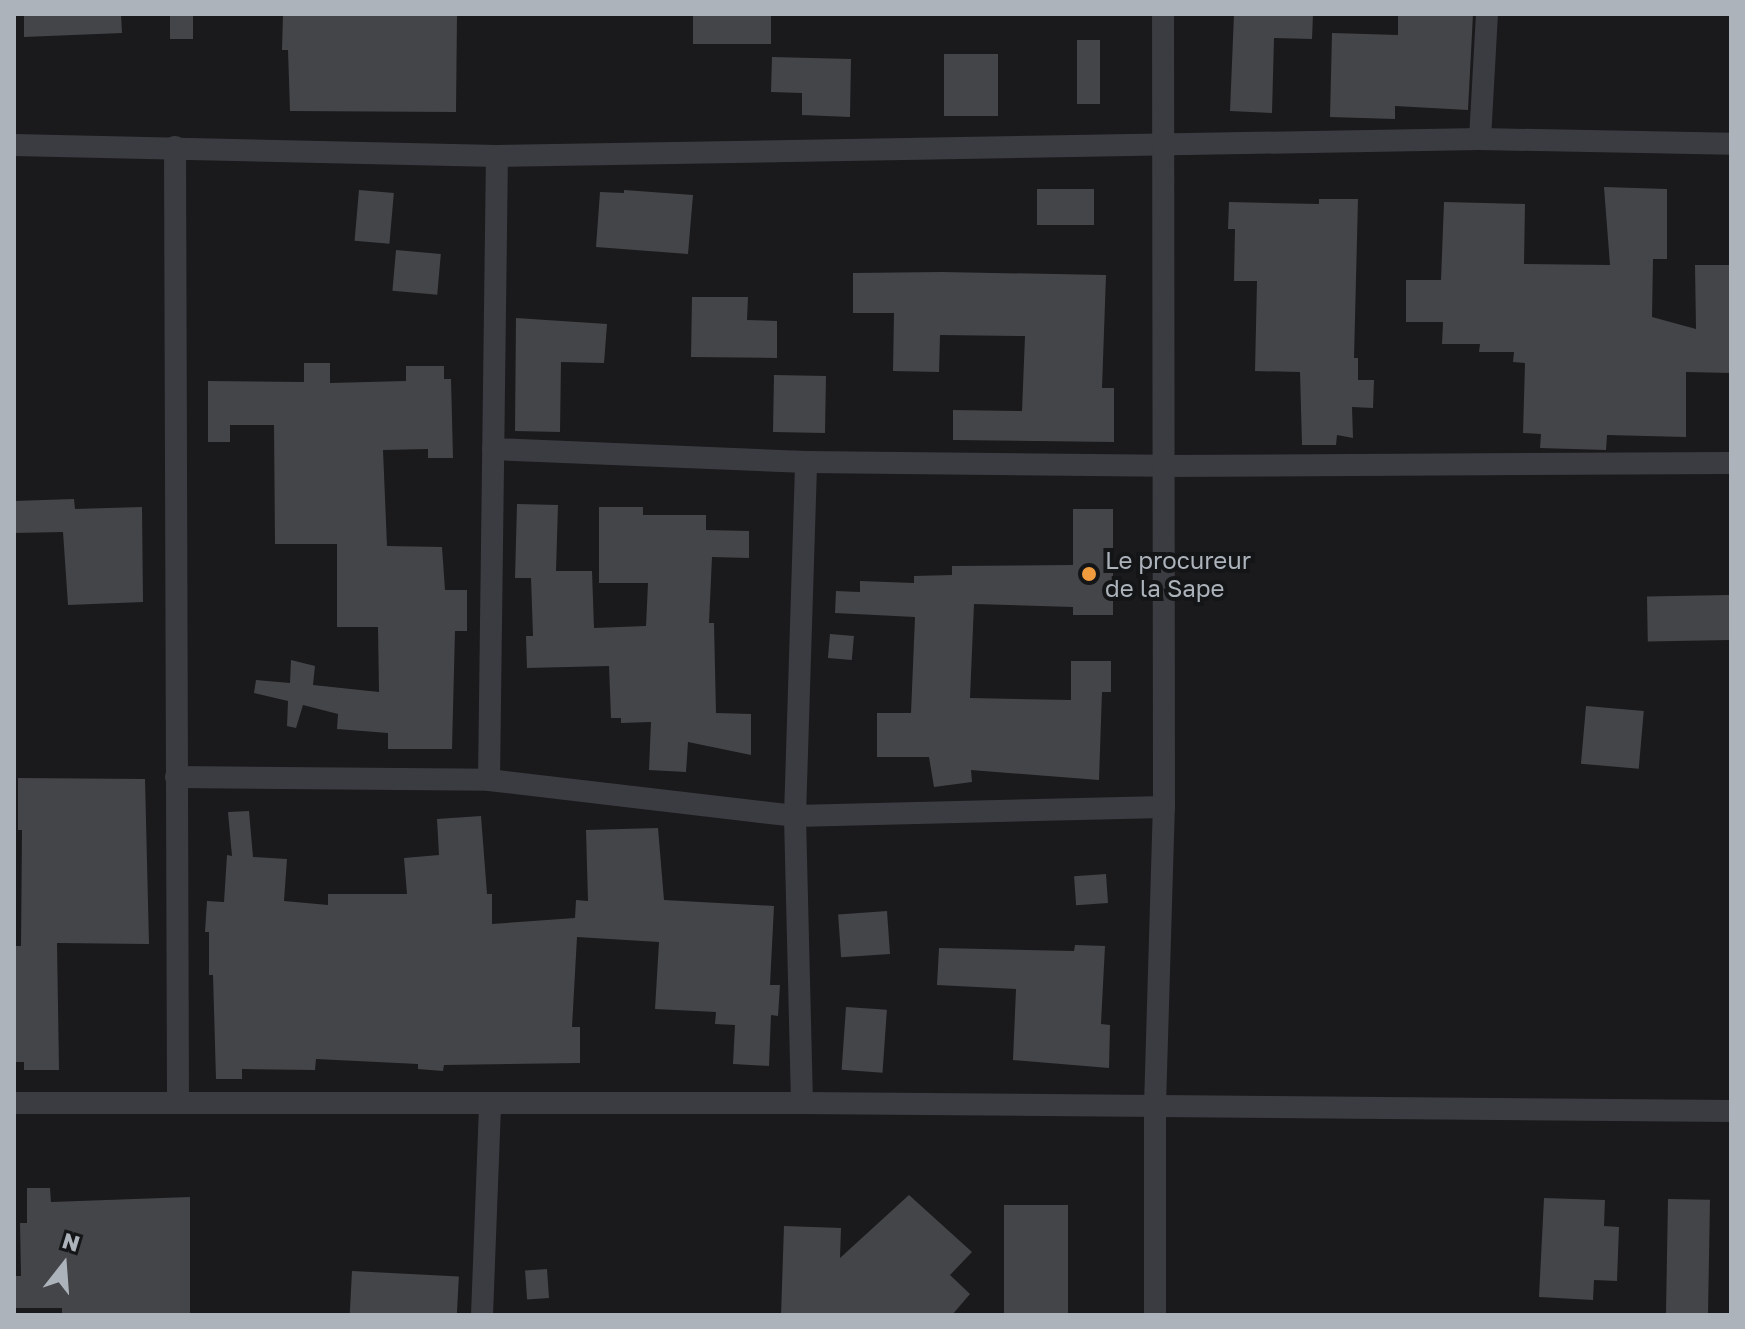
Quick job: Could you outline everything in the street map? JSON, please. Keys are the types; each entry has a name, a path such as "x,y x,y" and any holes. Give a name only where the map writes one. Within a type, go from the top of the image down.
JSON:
{"street":[{"path":"1155,1315 1155,1106 1164,807 1163,14"},
{"path":"1480,139 1487,14"},
{"path":"14,145 497,156 1480,139 1731,144"},
{"path":"175,147 178,1103"},
{"path":"489,780 497,156"},
{"path":"493,449 806,462 1163,466 1731,463"},
{"path":"802,1103 795,816 806,462"},
{"path":"176,777 489,780 795,816 1164,807"},
{"path":"14,1103 802,1103 1731,1111"},
{"path":"482,1315 490,1105"}],"building":[{"path":"24,14 121,14 122,33 24,37"},
{"path":"170,14 193,14 193,39 170,39"},
{"path":"283,14 457,14 456,112 290,111 288,50 282,50"},
{"path":"693,14 771,14 771,44 693,44"},
{"path":"1234,14 1313,14 1312,39 1274,38 1272,113 1230,111"},
{"path":"1398,14 1473,14 1468,110 1395,106 1395,119 1330,117 1332,33 1398,35"},
{"path":"1077,40 1100,40 1100,104 1077,104"},
{"path":"944,54 998,54 998,116 944,116"},
{"path":"772,57 851,59 850,117 802,115 802,93 771,92"},
{"path":"1604,187 1667,189 1667,259 1653,259 1652,317 1696,329 1695,265 1731,265 1731,373 1686,372 1686,437 1607,435 1606,450 1540,448 1541,434 1523,433 1525,363 1513,362 1514,352 1479,352 1480,344 1442,344 1443,322 1406,322 1406,280 1441,280 1444,202 1525,204 1524,264 1610,265"},
{"path":"1037,189 1094,189 1094,225 1037,225"},
{"path":"359,190 394,193 389,244 355,241"},
{"path":"624,190 693,195 688,254 596,247 600,192 624,193"},
{"path":"1319,199 1358,199 1354,358 1358,358 1358,380 1374,380 1373,408 1352,407 1353,438 1337,435 1336,445 1302,445 1300,372 1255,371 1257,281 1234,281 1235,229 1228,229 1229,202 1319,204"},
{"path":"396,250 441,254 437,295 392,291"},
{"path":"853,273 1106,275 1102,388 1114,388 1114,442 953,440 953,410 1022,411 1025,336 940,335 939,372 893,371 894,313 853,313"},
{"path":"692,297 748,297 747,320 777,321 777,358 691,357"},
{"path":"516,318 607,324 604,363 561,362 560,432 515,431"},
{"path":"304,363 330,363 330,383 406,381 406,366 444,366 444,379 451,379 453,458 428,458 428,449 383,450 387,546 442,547 445,590 467,590 467,631 455,631 452,749 388,749 388,733 337,729 338,714 303,705 296,728 287,726 288,701 254,693 256,680 290,683 291,660 315,666 313,685 379,692 378,627 337,627 337,544 275,544 274,425 230,425 230,442 208,442 208,381 304,382"},
{"path":"774,375 826,376 825,433 773,432"},
{"path":"74,499 75,509 142,507 143,602 68,605 63,532 14,533 14,501"},
{"path":"517,504 558,505 556,571 592,571 594,628 646,626 648,583 599,583 599,507 643,507 643,515 706,515 706,530 749,531 749,558 712,557 709,623 714,623 716,713 751,714 751,755 688,742 686,772 649,770 651,722 621,723 621,718 611,718 609,666 527,668 526,636 533,636 531,578 515,578"},
{"path":"1073,509 1113,509 1113,615 1073,615 1073,607 974,604 970,698 1071,700 1071,661 1111,661 1111,692 1102,692 1099,780 971,770 972,782 934,787 929,757 877,757 877,713 911,713 915,617 835,613 836,591 860,592 860,581 914,583 914,576 952,575 952,566 1073,565"},
{"path":"1729,595 1730,640 1648,641 1647,596"},
{"path":"830,634 854,636 852,660 828,658"},
{"path":"1586,706 1644,711 1639,769 1581,764"},
{"path":"18,778 145,779 149,944 57,943 59,1070 24,1070 24,1062 14,1062 14,946 21,946 22,830 18,830"},
{"path":"249,811 253,857 287,859 284,901 328,905 328,894 407,894 404,858 439,855 437,819 481,816 487,894 492,894 492,924 575,918 576,900 588,901 586,830 658,828 664,900 774,906 770,985 780,985 778,1016 771,1015 769,1066 733,1064 735,1025 715,1024 716,1012 655,1009 659,942 577,937 572,1027 580,1027 580,1063 444,1065 443,1071 418,1069 418,1064 316,1059 315,1070 242,1069 242,1079 216,1079 213,975 209,975 209,932 205,932 207,901 224,902 227,855 232,856 228,812"},
{"path":"1106,874 1108,903 1076,905 1074,876"},
{"path":"887,911 890,954 841,957 838,914"},
{"path":"1075,945 1105,946 1101,1024 1110,1025 1109,1068 1013,1060 1016,989 937,985 939,948 1074,951"},
{"path":"846,1007 887,1010 883,1073 842,1070"},
{"path":"27,1188 50,1188 51,1202 190,1197 190,1315 62,1315 62,1308 14,1308 14,1276 21,1276 20,1223 27,1223"},
{"path":"909,1195 972,1252 950,1275 970,1294 952,1315 781,1315 784,1226 841,1228 840,1258"},
{"path":"1544,1198 1605,1200 1604,1226 1619,1227 1617,1281 1594,1280 1593,1300 1539,1297"},
{"path":"1668,1199 1710,1200 1708,1315 1666,1315"},
{"path":"1004,1205 1068,1205 1068,1315 1004,1315"},
{"path":"547,1269 549,1298 527,1299 525,1271"},
{"path":"352,1271 459,1277 457,1315 350,1313"}],"place":[{"name":"Le procureur de la Sape","path":"1089,574"}]}
